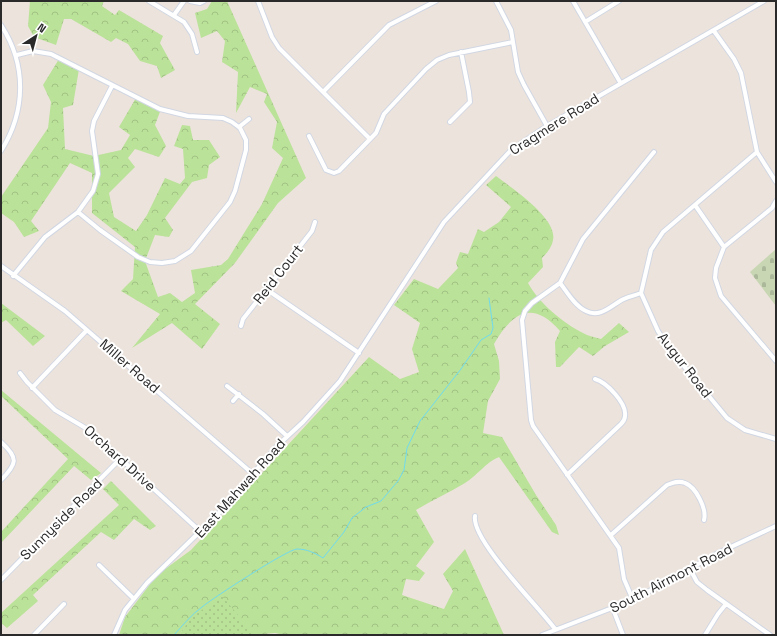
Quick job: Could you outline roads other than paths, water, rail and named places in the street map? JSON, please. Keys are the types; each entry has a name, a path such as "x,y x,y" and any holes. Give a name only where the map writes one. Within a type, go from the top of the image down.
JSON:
{"street":[{"path":"150,1 174,15 189,28 197,52"},
{"path":"174,15 184,1"},
{"path":"190,1 200,3 204,1"},
{"path":"258,1 272,37 279,48 370,139"},
{"path":"323,92 389,25 426,3 436,1"},
{"path":"496,1 506,18 513,42 518,72 547,126"},
{"path":"573,1 620,82"},
{"path":"585,22 620,1"},
{"name":"Cragmere Road","path":"365,341 444,222 511,150 547,126 620,82 764,1"},
{"path":"1,25 17,55 20,75 17,111 13,128 1,151"},
{"path":"714,30 734,59 741,73 757,152 776,182"},
{"path":"309,136 326,170 334,173 339,171 376,133 384,114 426,69 437,60 461,52 513,42"},
{"path":"17,55 33,51 51,54 112,86 168,112 188,116 223,118 239,127 244,135 246,150 233,196 195,246 180,258 162,263 144,260 117,243 78,212"},
{"path":"450,122 470,102 461,52"},
{"path":"13,276 45,237 78,212 93,191 97,180 98,168 93,126 96,115 112,86"},
{"path":"239,127 249,118"},
{"path":"633,600 624,579 619,548 567,475 531,420 522,320 525,310 532,303 560,283 583,239 654,152"},
{"path":"560,283 578,305 591,313 610,309 620,301 641,293 652,250 663,232 757,152"},
{"path":"776,201 772,208 724,248 716,268 715,278 721,296 776,361"},
{"path":"695,205 724,248"},
{"name":"Reid Court","path":"242,326 243,319 312,231 315,222"},
{"name":"Miller Road","path":"1,266 13,276 56,304 253,474"},
{"path":"266,289 359,353"},
{"name":"Augur Road","path":"641,293 658,330 669,348 727,418 736,426 745,430 776,439"},
{"path":"32,388 87,330"},
{"name":"East Mahwah Road","path":"114,635 125,610 133,598 202,532 287,436 331,392 359,353 365,341"},
{"name":"Orchard Drive","path":"20,373 32,388 55,410 84,426 202,532"},
{"path":"567,475 622,424 626,416 624,406 608,386 603,381 595,379"},
{"path":"227,386 287,436"},
{"path":"233,401 238,394"},
{"path":"1,442 10,450 14,460 11,470 1,480"},
{"name":"Sunnyside Road","path":"1,580 121,458"},
{"path":"611,535 666,485 676,481 684,483 692,488 704,508 706,514 704,520"},
{"path":"475,516 474,521 480,535 520,588 544,614 555,629"},
{"name":"South Airmont Road","path":"542,635 613,609 633,600 720,552 776,526"},
{"path":"99,564 133,598"},
{"path":"690,568 698,582 770,635"},
{"path":"34,635 64,604"},
{"path":"705,635 726,604"},
{"path":"613,609 623,635"}],"waterway":[{"path":"174,635 194,613 209,602 250,575 291,551 297,549 304,550 323,558 344,532 352,518 366,507 381,501 398,481 404,470 407,448 420,421 461,369 481,340 491,334 493,328 489,298"}]}
